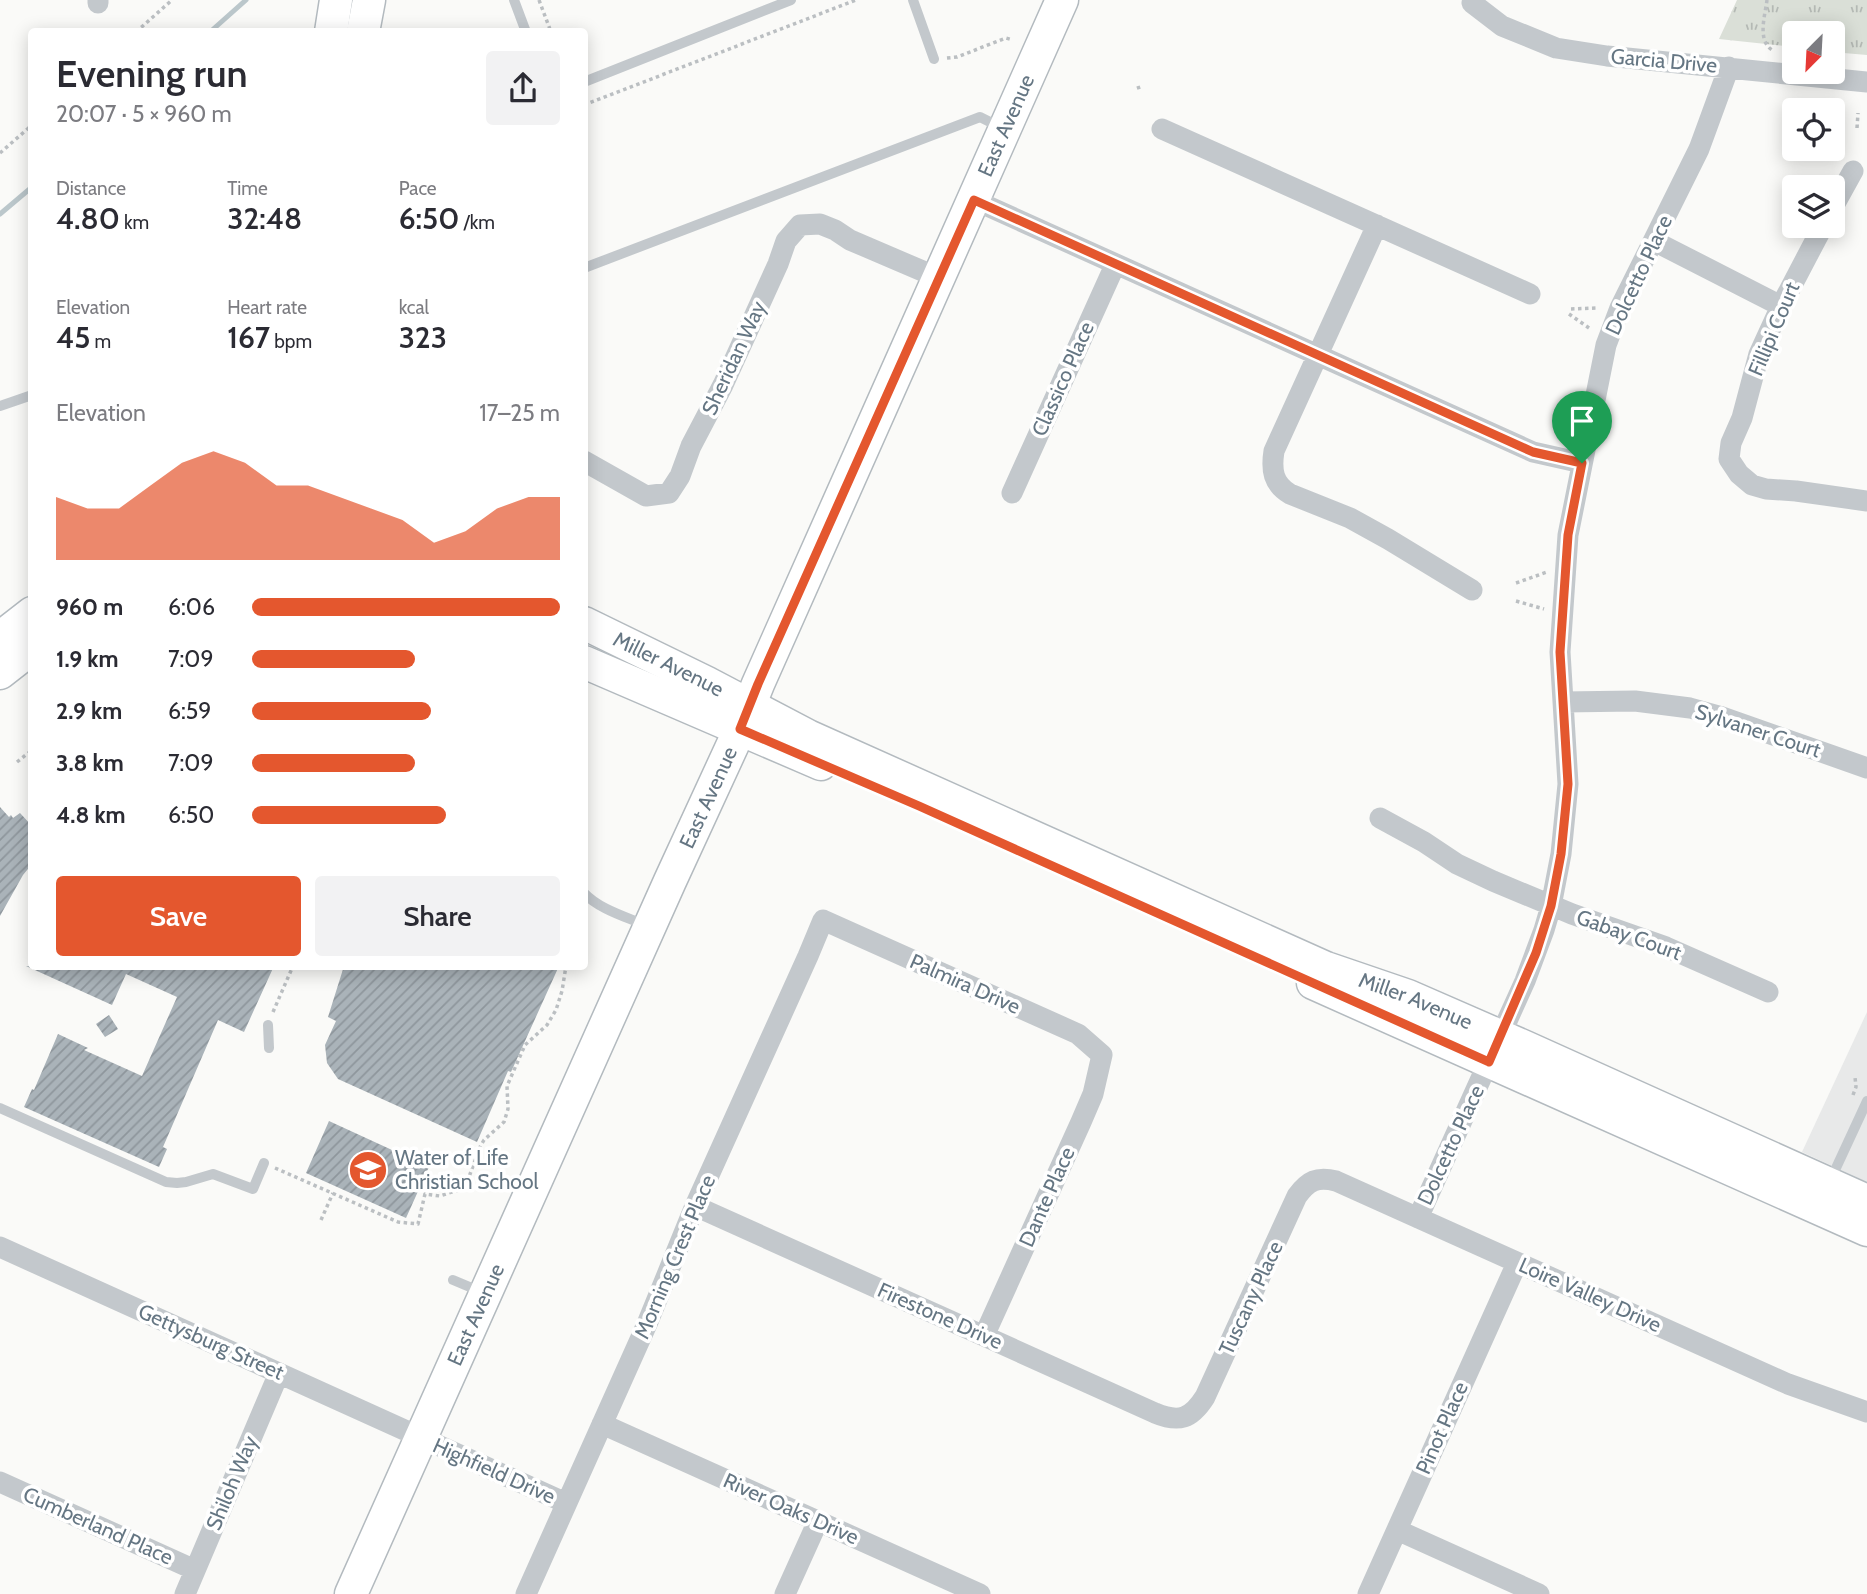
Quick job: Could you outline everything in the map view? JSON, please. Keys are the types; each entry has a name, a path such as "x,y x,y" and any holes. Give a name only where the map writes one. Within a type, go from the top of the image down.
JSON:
{"main road":[{"path":"332,28 336,0"},
{"path":"364,28 369,0"},
{"name":"East Avenue","path":"351,1594 745,718 763,672 1062,0"},
{"path":"0,638 28,616"},
{"name":"Miller Avenue","path":"588,625 707,683 745,718"},
{"path":"0,673 28,651"},
{"name":"Miller Avenue","path":"588,663 745,718 808,736 1326,968 1408,996 1495,1049 1867,1230"},
{"name":"Miller Avenue","path":"1495,1049 1867,1201"}],"street":[{"name":"Garcia Drive","path":"1472,3 1502,26 1556,48 1608,56 1867,82"},
{"name":"Dolcetto Place","path":"1418,1218 1536,953 1551,906 1561,854 1568,784 1560,652 1568,535 1606,345 1620,308 1699,149 1730,67"},
{"path":"1162,129 1530,294"},
{"path":"1845,185 1853,171"},
{"path":"974,200 1533,452 1582,463"},
{"name":"Sheridan Way","path":"588,463 646,496 668,493 680,476 691,446 723,385 786,241 800,225 820,224 850,240 939,278"},
{"path":"1377,225 1274,451 1272,474 1283,490 1370,528 1472,590"},
{"name":"Fillipi Court","path":"1817,238 1759,354 1742,418 1731,443 1729,459 1739,474 1752,485 1867,501"},
{"path":"1654,241 1781,306"},
{"name":"Classico Place","path":"1012,493 1115,265"},
{"name":"Sylvaner Court","path":"1563,702 1635,701 1690,708 1729,719 1867,768"},
{"name":"Gabay Court","path":"1380,818 1408,832 1473,873 1551,906 1666,947 1768,992"},
{"name":"Palmira Drive","path":"823,920 1078,1034 1102,1055"},
{"name":"Morning Crest Place","path":"526,1594 823,920"},
{"name":"Dante Place","path":"984,1336 1093,1094 1102,1055"},
{"name":"Loire Valley Drive","path":"1315,1179 1336,1181 1788,1384 1867,1412"},
{"name":"Tuscany Place","path":"1186,1417 1194,1412 1205,1397 1297,1196 1315,1179"},
{"name":"Firestone Drive","path":"695,1206 1166,1418 1186,1417"},
{"name":"Gettysburg Street","path":"0,1248 421,1438"},
{"name":"Pinot Place","path":"1368,1594 1517,1263"},
{"name":"Shiloh Way","path":"185,1594 279,1373"},
{"name":"River Oaks Drive","path":"602,1424 980,1594"},
{"name":"Highfield Drive","path":"421,1438 566,1503"},
{"name":"Cumberland Place","path":"0,1482 195,1570"},
{"path":"785,1594 818,1521"},
{"path":"1397,1530 1539,1594"}],"lane":[{"path":"514,0 524,28"},
{"path":"588,80 791,0"},
{"path":"913,0 934,59"},
{"path":"588,266 980,117 1005,129"},
{"path":"0,406 28,396"},
{"path":"588,897 650,927"},
{"path":"268,1025 269,1048"},
{"path":"1829,1184 1867,1101"},
{"path":"0,1108 166,1182 186,1182 214,1174 253,1189 264,1163"},
{"path":"453,1280 486,1295"}],"path":[{"path":"140,28 172,0"},
{"path":"539,0 550,28"},
{"path":"588,103 856,0"},
{"path":"1767,0 1763,39 1765,46 1772,50"},
{"path":"934,59 957,57 1006,38 1013,40"},
{"path":"1138,86 1140,92"},
{"path":"1857,128 1858,113"},
{"path":"0,153 28,128"},
{"path":"1571,309 1597,308"},
{"path":"1569,314 1589,328"},
{"path":"1516,583 1547,572"},
{"path":"1516,601 1544,609"},
{"path":"17,762 28,753"},
{"path":"268,1025 291,970"},
{"path":"264,1163 398,1222 418,1224 425,1194 440,1196 458,1190 464,1184 484,1140 504,1122 509,1101 507,1086 525,1045 547,1025 556,1010 565,970"},
{"path":"321,1220 333,1193"}],"shaded area":[{"path":"1867,1012 1867,1182 1802,1152"}],"green space":[{"path":"1737,0 1867,0 1867,55 1845,53 1845,21 1782,21 1782,46 1719,39"}],"building":[{"path":"0,807 9,817 11,815 13,818 20,813 28,822 28,869 0,916"},
{"path":"35,970 272,970 244,1032 218,1020 163,1147 167,1149 159,1167 24,1107 58,1034 88,1048 84,1050 142,1076 177,997 126,974 112,1005"},
{"path":"343,970 557,970 477,1142 338,1079 327,1063 325,1045 336,1021 328,1017"},
{"path":"109,1015 118,1029 105,1037 96,1024"},
{"name":"Water of Life Christian School","path":"329,1121 429,1167 406,1218 306,1173"}],"waterway":[{"path":"214,28 246,0"},
{"path":"0,214 28,190"}],"place":[{"name":"Water of Life Christian School","path":"368,1170"}],"route":[{"path":"974,200 1533,452 1582,463 1568,535 1560,652 1568,784 1561,854 1544,930 1489,1062 919,806 740,729 974,200"}]}
